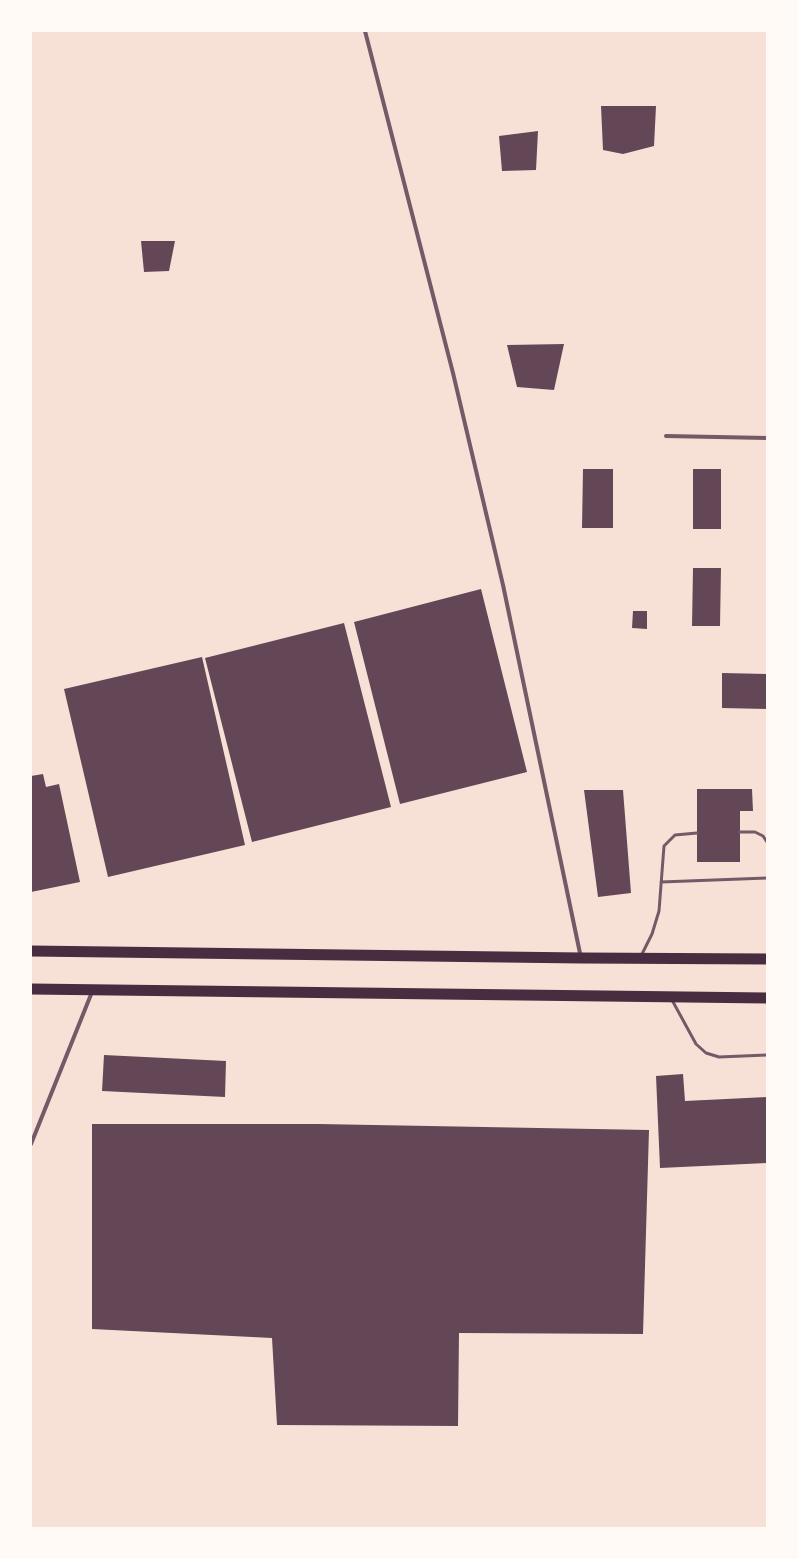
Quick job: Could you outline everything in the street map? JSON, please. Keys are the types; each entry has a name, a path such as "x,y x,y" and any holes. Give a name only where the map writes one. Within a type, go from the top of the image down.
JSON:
{"highway":[{"path":"31,951 640,959 767,959"},
{"path":"31,989 767,998"}],"street":[{"path":"365,31 451,366 498,563 582,958"},
{"path":"666,436 767,438"},
{"path":"31,1144 93,989"}],"lane":[{"path":"740,832 755,832 763,836 767,842"},
{"path":"640,959 656,923 659,911 662,854 668,840 675,835 697,833"},
{"path":"661,882 767,878"},
{"path":"670,997 696,1044 706,1053 719,1056 767,1055"}],"building":[{"path":"601,106 656,106 654,146 623,154 603,150"},
{"path":"538,131 536,170 502,171 499,136"},
{"path":"141,241 175,241 169,271 144,272"},
{"path":"564,344 554,390 517,387 507,345"},
{"path":"583,469 613,469 613,528 582,528"},
{"path":"693,469 721,469 721,529 693,529"},
{"path":"693,568 721,568 720,626 692,626"},
{"path":"481,589 527,772 400,804 354,622"},
{"path":"633,611 647,611 647,629 632,628"},
{"path":"344,623 391,807 252,842 205,658"},
{"path":"202,657 245,845 108,877 64,689"},
{"path":"722,673 767,674 767,709 722,708"},
{"path":"43,774 46,787 59,784 80,882 31,892 31,776"},
{"path":"697,789 752,789 753,811 740,811 740,862 697,862"},
{"path":"584,790 623,790 631,893 598,897"},
{"path":"104,1055 226,1061 225,1097 102,1091"},
{"path":"683,1074 685,1101 767,1097 767,1163 660,1168 656,1076"},
{"path":"92,1124 319,1124 649,1130 643,1334 459,1333 458,1426 277,1425 272,1338 92,1329"}]}
